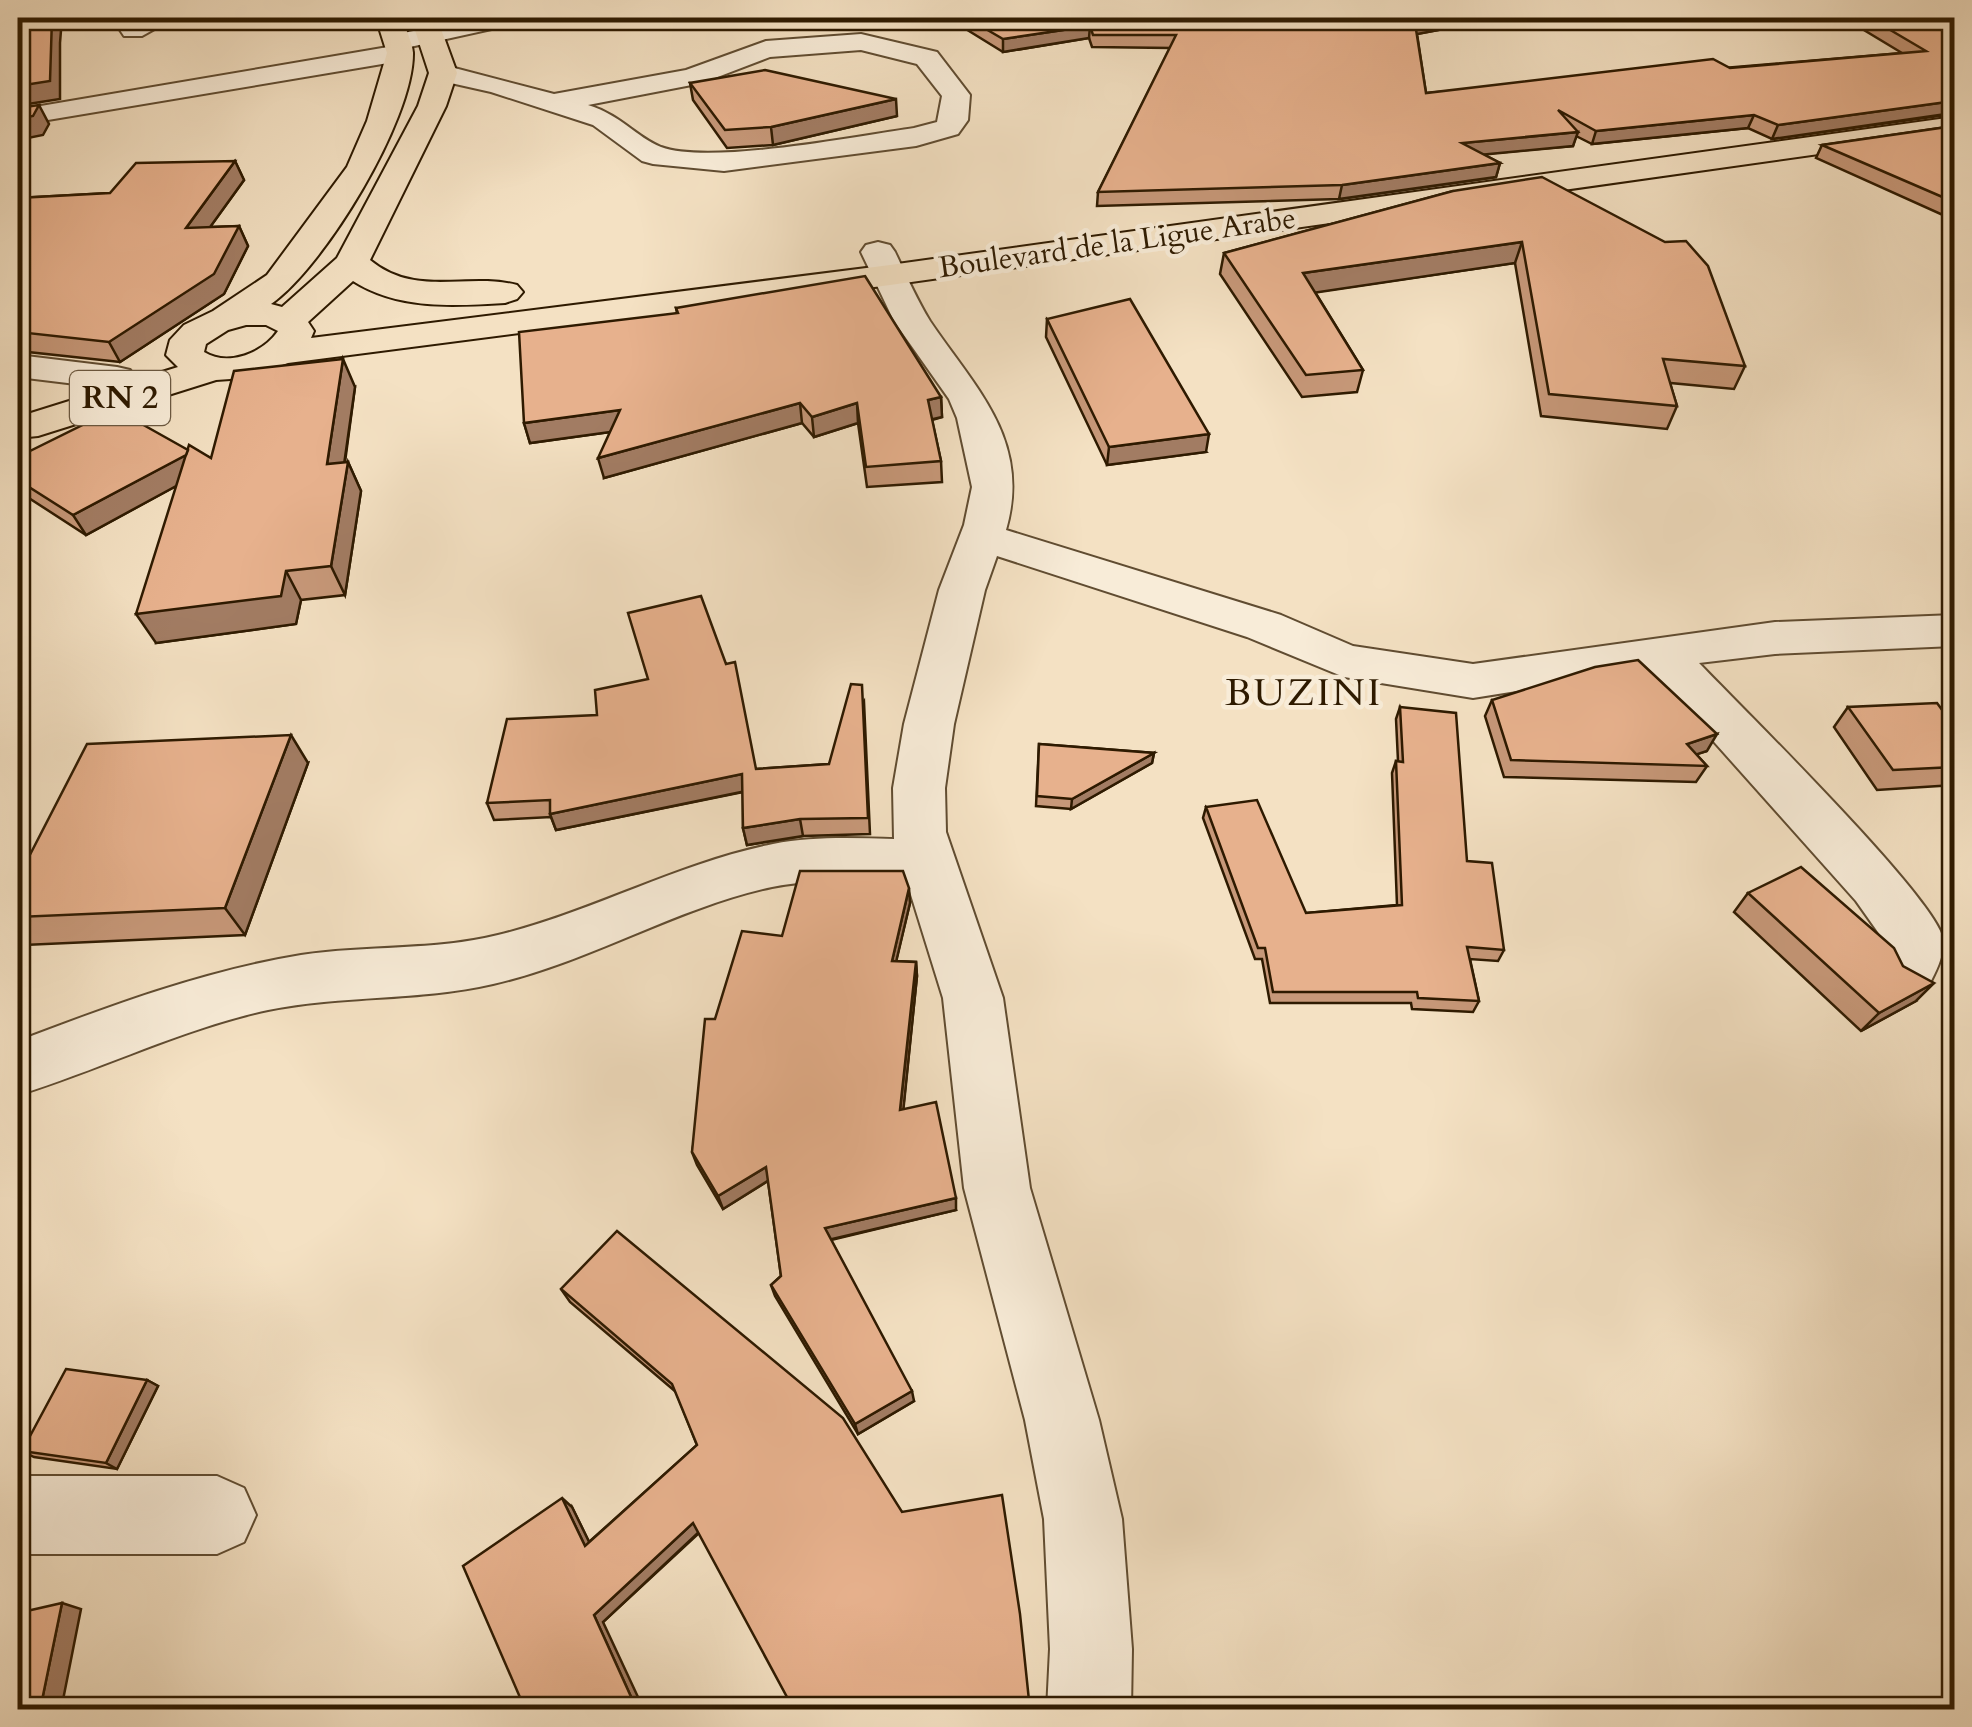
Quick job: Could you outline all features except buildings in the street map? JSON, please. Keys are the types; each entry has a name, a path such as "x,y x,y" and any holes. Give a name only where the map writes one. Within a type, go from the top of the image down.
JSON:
{"main road":[{"path":"396,37 382,121 362,168 279,282 188,340 185,355 191,362 215,368 250,365 352,262 401,172 443,73 428,27"},
{"name":"Boulevard de la Ligue Arabe","path":"1712,153 1954,108"},
{"name":"Boulevard de la Ligue Arabe","path":"286,332 884,263 1712,153 1954,126"},
{"path":"352,262 380,285 416,293 578,288"},
{"name":"Boulevard de la Ligue Arabe","path":"286,332 578,288 884,263"},
{"path":"224,319 254,314 286,332"},
{"name":"RN 2","path":"21,430 188,340"},
{"name":"RN 2","path":"21,430 215,368"}],"street":[{"path":"133,30 160,18"},
{"path":"23,118 428,27 510,18"},
{"path":"443,73 603,120 653,155 724,162 916,137 948,128 956,95 927,58 861,42 766,49 692,77 552,103"},
{"path":"884,263 912,321 968,398 977,418 993,487 982,537 962,590 930,724 919,788 920,832 926,862 973,998 997,1188 1062,1420 1083,1519 1091,1649 1089,1710"},
{"path":"18,366 117,378"},
{"path":"982,537 1264,626 1344,661 1473,682 1775,638 1954,630"},
{"path":"1660,652 1876,885 1914,939 1909,966"},
{"path":"18,1068 180,1007 244,990 307,979 449,969 498,959 730,877 776,865 818,860 926,862"},
{"path":"18,1515 217,1514"}],"district":[{"name":"BUZINI","path":"1304,693"}]}
